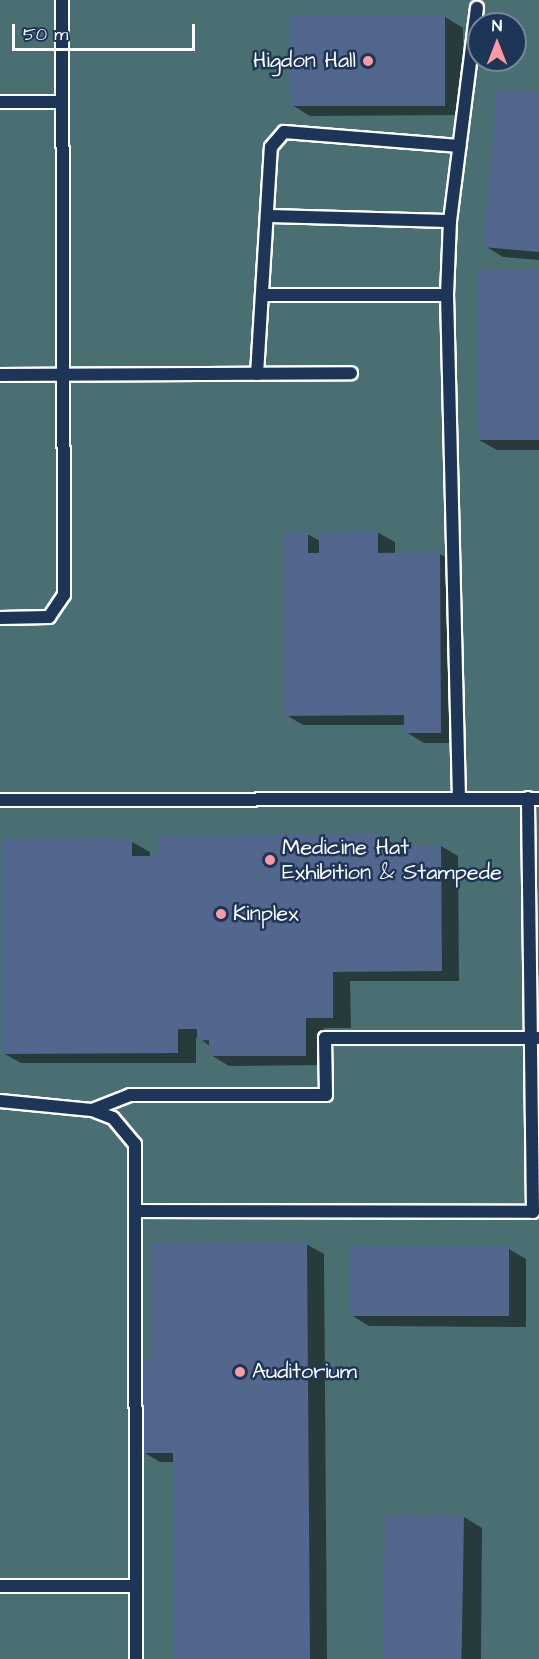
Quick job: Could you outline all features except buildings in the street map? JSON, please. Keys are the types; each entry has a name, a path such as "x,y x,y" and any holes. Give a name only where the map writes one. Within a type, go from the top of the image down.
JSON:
{"lane":[{"path":"0,618 49,617 64,595 62,0"},
{"path":"459,799 447,296 450,221 477,8"},
{"path":"0,102 62,102"},
{"path":"257,374 272,147 284,132 459,146"},
{"path":"267,216 450,221"},
{"path":"262,295 447,296"},
{"path":"0,375 351,373"},
{"path":"0,800 534,799 535,1038 532,1212 135,1211"},
{"path":"92,1110 130,1095 326,1095 325,1038 535,1038"},
{"path":"0,1101 92,1110 113,1118 135,1144 135,1659"},
{"path":"0,1586 135,1586"}],"green space":[{"name":"Medicine Hat Exhibition & Stampede","path":"0,0 539,0 539,1659 0,1659"}],"place":[{"name":"Higdon Hall","path":"368,61"},
{"name":"Medicine Hat Exhibition & Stampede","path":"270,860"},
{"name":"Kinplex","path":"221,914"},
{"name":"Auditorium","path":"240,1372"}]}
